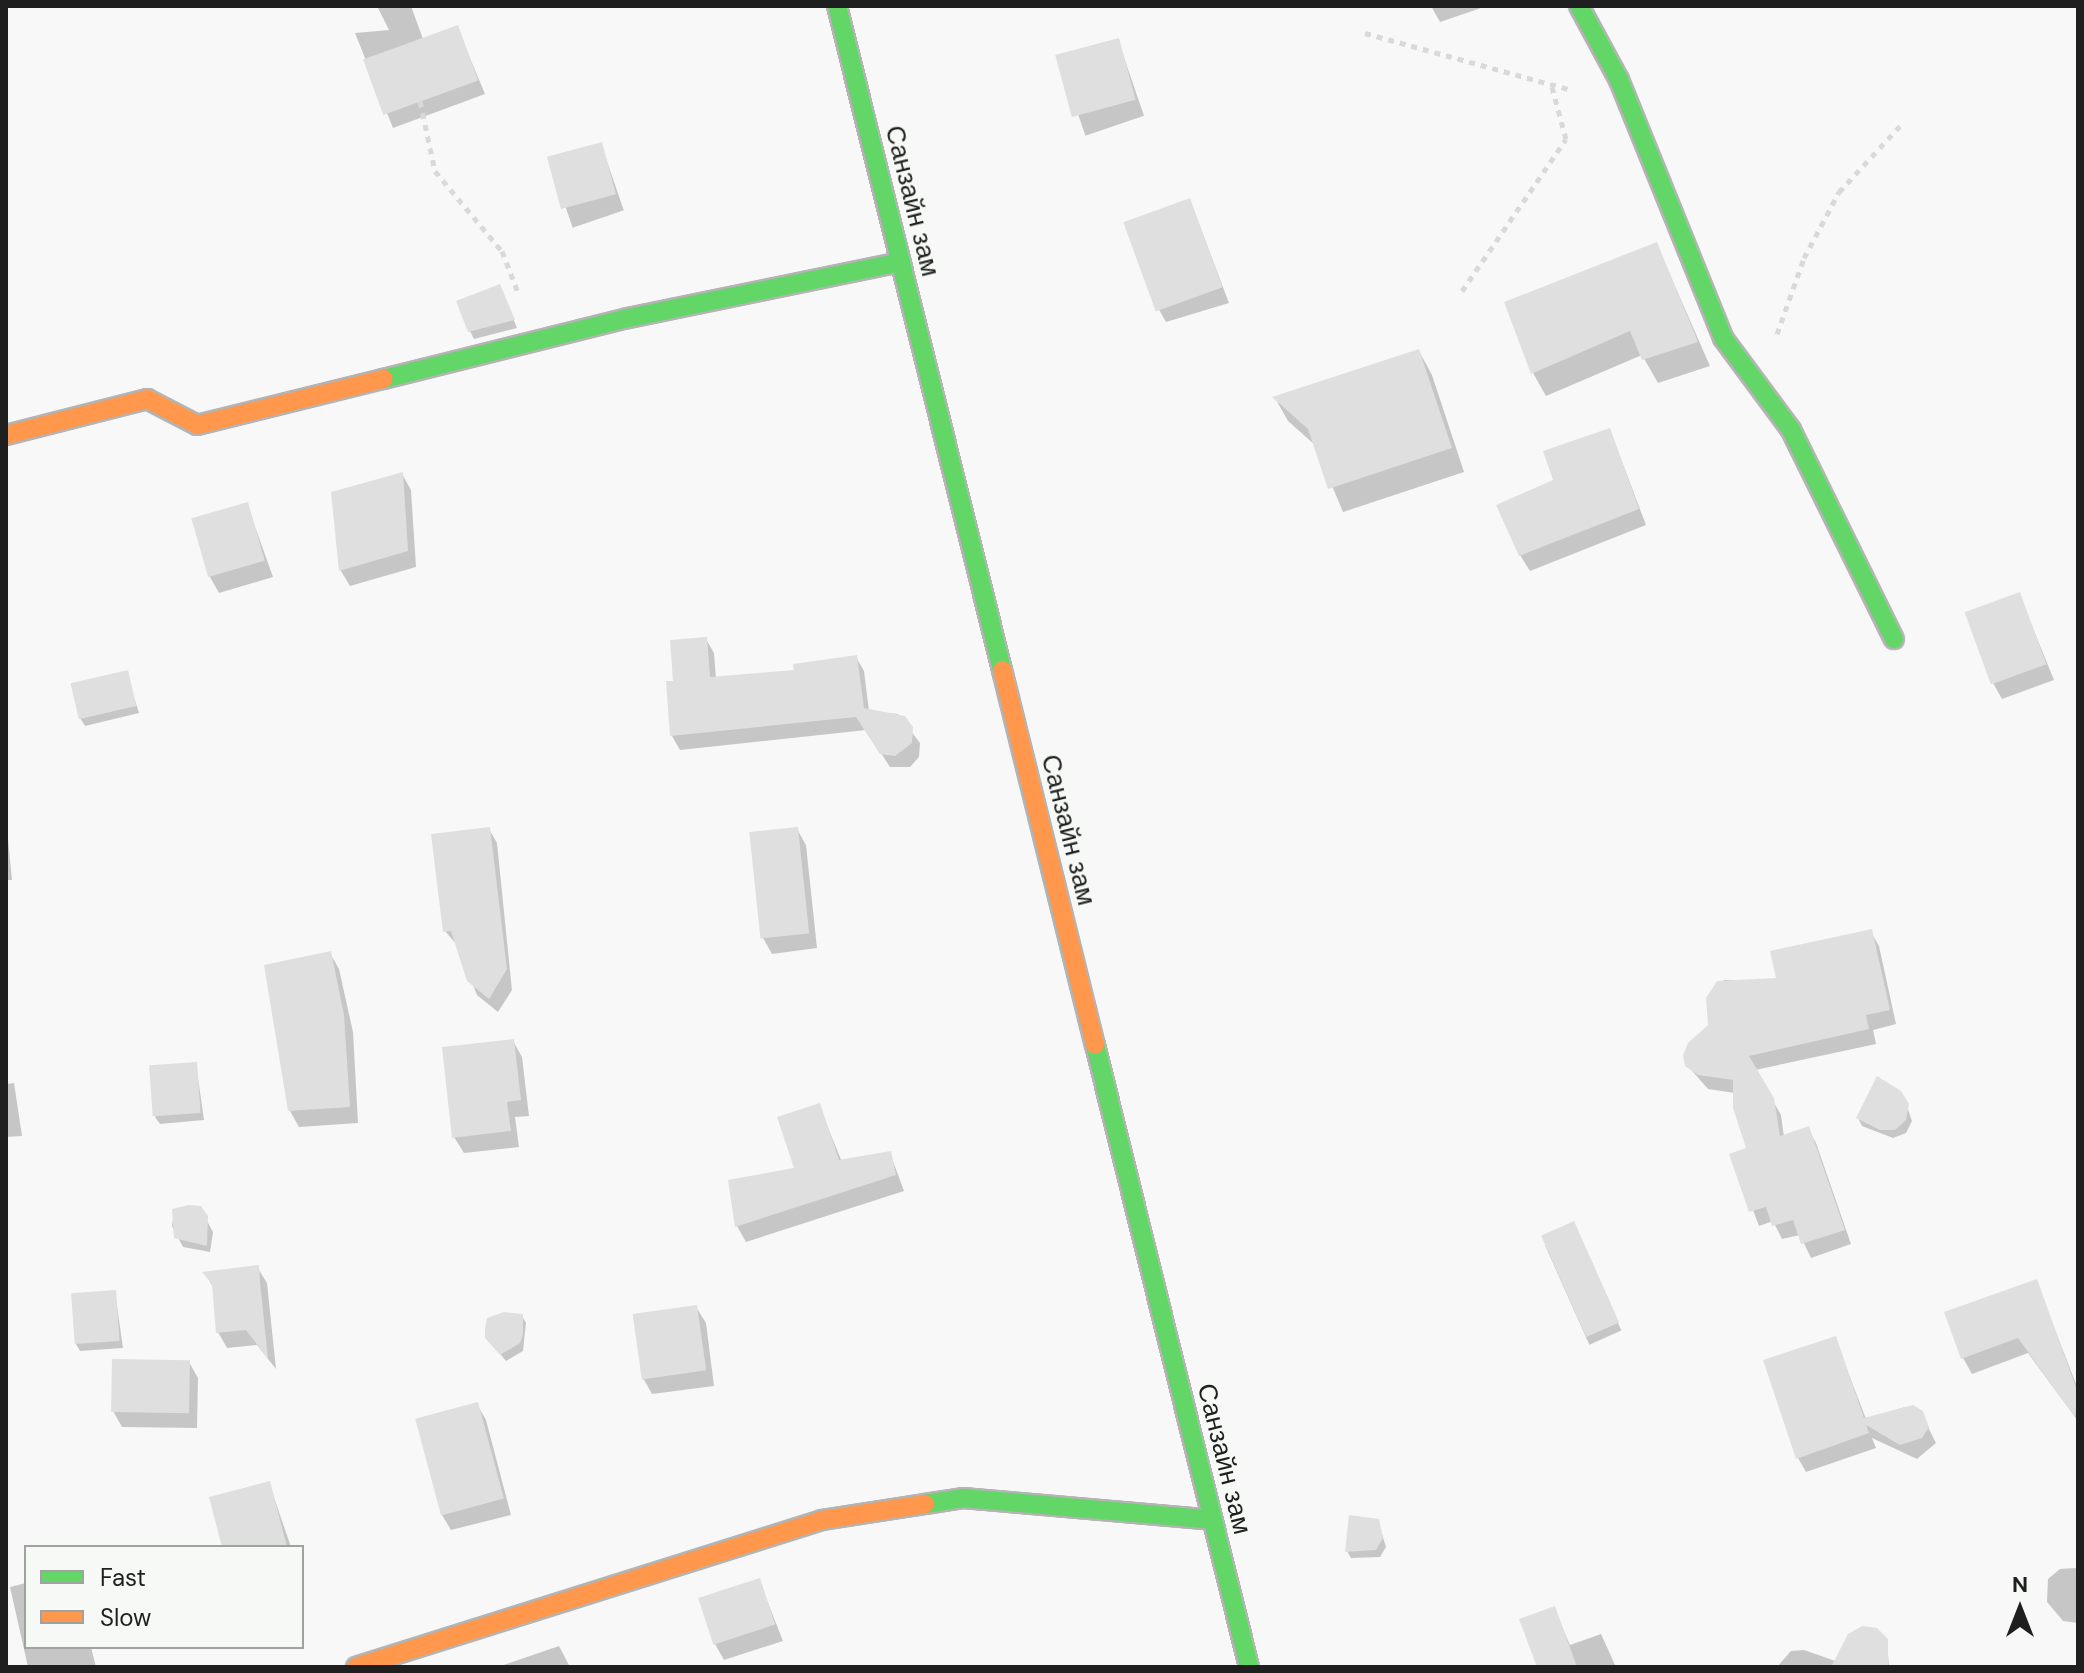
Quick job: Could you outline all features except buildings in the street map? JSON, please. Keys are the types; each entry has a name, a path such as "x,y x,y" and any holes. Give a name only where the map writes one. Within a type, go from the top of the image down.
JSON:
{"street":[{"name":"Санзайн зам","path":"837,6 1249,1667"},
{"path":"1579,6 1619,80 1723,338 1791,430 1894,639"},
{"path":"6,435 147,399 197,425 536,341 900,262"},
{"path":"356,1667 822,1520 963,1498 1212,1520"}],"path":[{"path":"1365,33 1552,87 1583,92 1619,80"},
{"path":"1462,291 1566,139 1552,87"},
{"path":"420,101 435,171 502,251 536,341"},
{"path":"1760,388 1804,258 1839,192 1900,126"}],"traffic: fast":[{"path":"837,6 1002,670"},
{"path":"1579,6 1619,80 1723,338 1791,430 1894,639"},
{"path":"383,379 628,318 900,262"},
{"path":"1095,1045 1249,1667"},
{"path":"925,1504 963,1498 1212,1520"}],"traffic: slow":[{"path":"6,435 147,399 197,425 383,379"},
{"path":"1002,670 1095,1045"},
{"path":"356,1667 822,1520 925,1504"}]}
